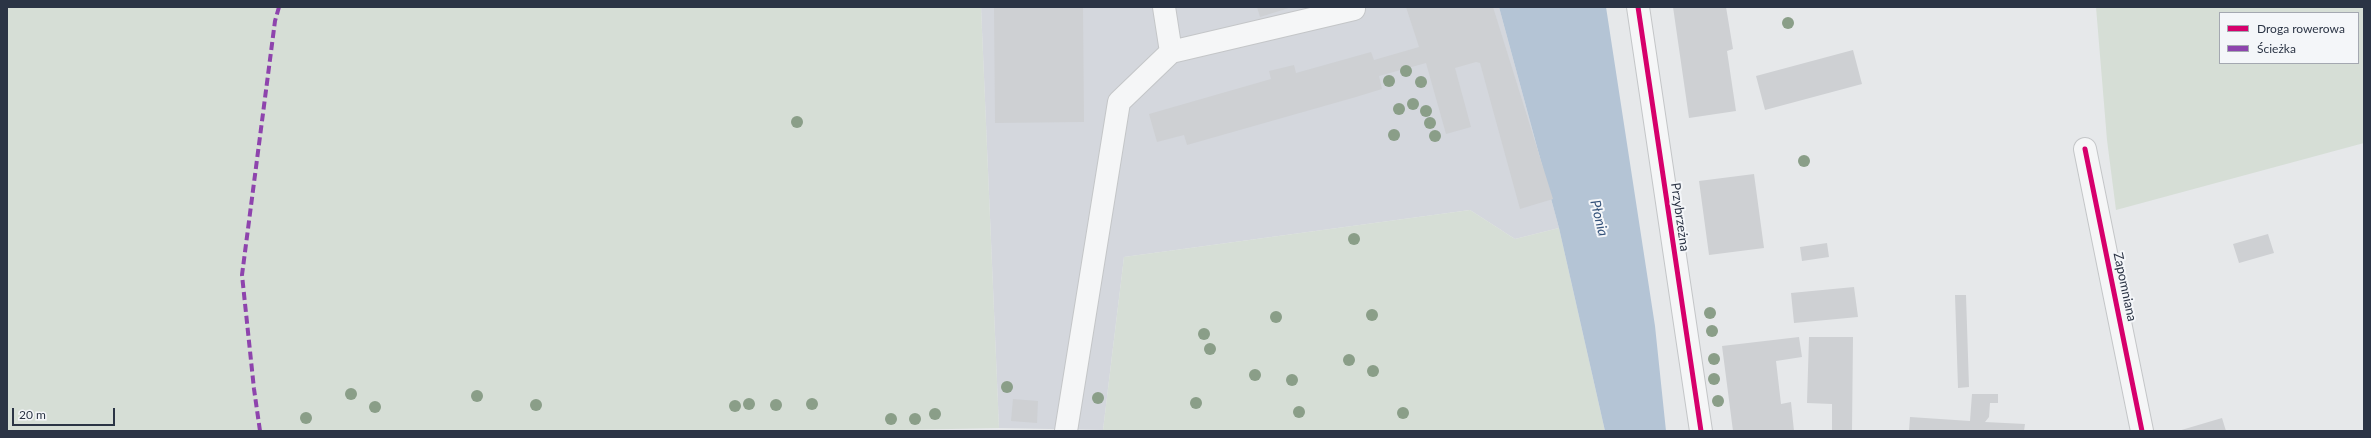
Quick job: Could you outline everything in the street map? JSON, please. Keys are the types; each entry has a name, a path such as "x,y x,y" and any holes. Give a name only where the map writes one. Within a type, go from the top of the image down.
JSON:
{"street":[{"path":"1164,7 1171,52"},
{"name":"Przybrzeżna","path":"1638,7 1701,431"},
{"path":"1066,431 1119,102 1171,52 1354,9"},
{"name":"Zapomniana","path":"2085,148 2142,431"}],"shaded area":[{"path":"7,7 981,7 999,428 853,431 7,431"},
{"path":"981,7 1499,7 1559,228 1515,239 1470,210 1124,257 1103,430 999,428"},
{"path":"2096,7 2364,7 2364,143 2116,210 2107,140"},
{"path":"1470,210 1515,239 1559,228 1605,431 1103,430 1124,257"}],"water":[{"name":"Płonia","path":"1499,7 1606,7 1655,326 1666,431 1605,431 1559,228"}],"building":[{"path":"994,7 1083,7 1084,122 995,123"},
{"path":"1257,7 1292,7 1260,17"},
{"path":"1406,7 1493,7 1553,199 1520,209 1480,63 1476,62 1455,68 1471,127 1446,134 1426,63 1379,76 1382,89 1356,97 1187,145 1184,135 1157,142 1149,114 1271,79 1269,71 1294,65 1296,73 1371,52 1374,60 1419,47"},
{"path":"1673,7 1726,7 1733,49 1727,51 1736,111 1689,118"},
{"path":"1853,50 1862,84 1765,110 1756,76"},
{"path":"1754,174 1764,248 1709,255 1699,181"},
{"path":"2268,234 2274,253 2239,263 2233,244"},
{"path":"1827,243 1829,257 1802,261 1800,247"},
{"path":"1854,287 1858,317 1794,323 1791,293"},
{"path":"1955,295 1966,295 1969,387 1958,388"},
{"path":"1799,337 1802,357 1776,361 1781,404 1791,402 1794,431 1733,431 1722,346"},
{"path":"1809,337 1853,337 1852,431 1832,431 1832,404 1807,403"},
{"path":"1972,394 1998,394 1998,403 1990,403 1989,417 1985,422 2025,424 2024,431 1909,431 1910,417 1970,421"},
{"path":"1013,399 1038,401 1037,423 1011,421"},
{"path":"2222,418 2226,431 2178,431"}],"marked path":[{"path":"260,431 242,275 275,21 279,7"}],"cycle path":[{"path":"1638,7 1701,431"},
{"path":"2085,149 2142,431"}]}
